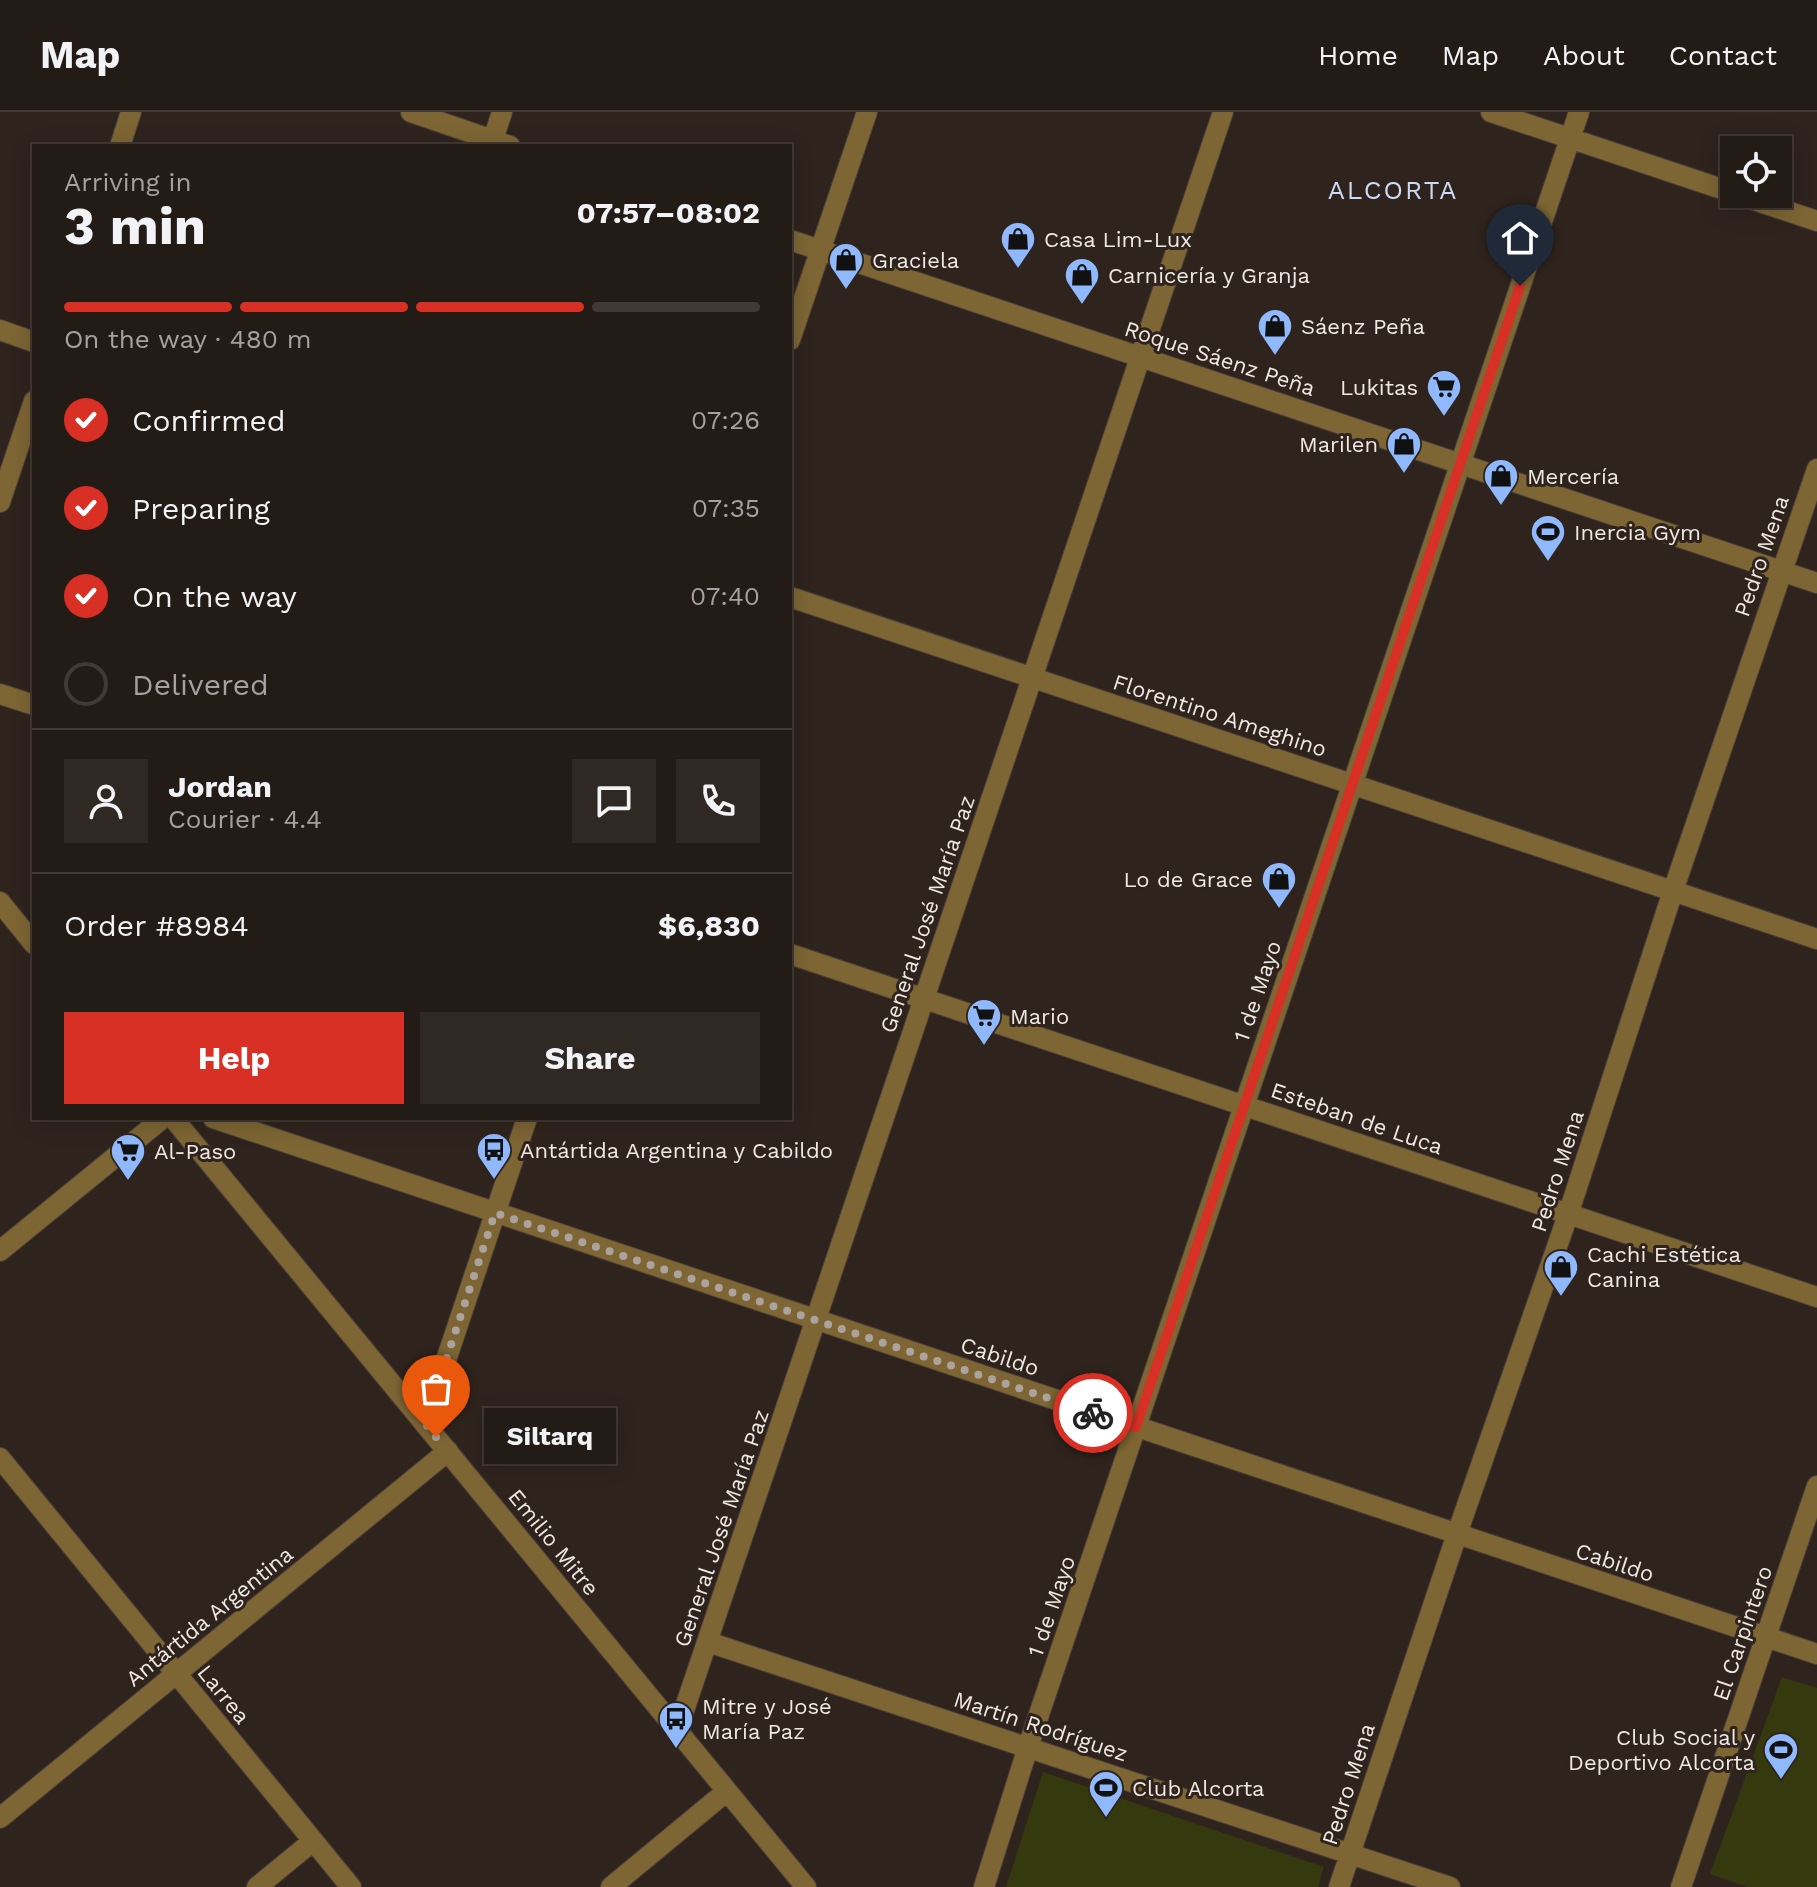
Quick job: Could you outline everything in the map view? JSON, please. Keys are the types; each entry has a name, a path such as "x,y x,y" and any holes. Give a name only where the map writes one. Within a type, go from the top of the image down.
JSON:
{"street":[{"path":"121,144 131,112"},
{"path":"411,112 498,144 502,112"},
{"path":"792,334 867,112"},
{"name":"General José María Paz","path":"677,1731 1223,112"},
{"path":"1491,112 1720,189"},
{"name":"1 de Mayo","path":"984,1887 1028,1747 1579,112"},
{"path":"1778,208 1817,221"},
{"name":"Roque Sáenz Peña","path":"792,241 1817,583"},
{"path":"0,330 32,341"},
{"path":"0,502 32,407"},
{"name":"Pedro Mena","path":"1339,1887 1817,469"},
{"name":"Florentino Ameghino","path":"792,598 1817,939"},
{"path":"0,694 32,704"},
{"path":"0,902 32,942"},
{"name":"Esteban de Luca","path":"792,955 1817,1297"},
{"path":"0,1251 161,1120"},
{"name":"Emilio Mitre","path":"175,1120 806,1887"},
{"name":"Cabildo","path":"219,1120 1817,1654"},
{"path":"425,1423 526,1120"},
{"name":"Antártida Argentina","path":"0,1818 448,1451"},
{"name":"Larrea","path":"0,1458 351,1887"},
{"name":"El Carpintero","path":"1681,1887 1817,1486"},
{"name":"Martín Rodríguez","path":"708,1642 1450,1887"},
{"path":"611,1887 727,1791"},
{"path":"257,1887 313,1841"}],"green space":[{"name":"Club Social y Deportivo Alcorta","path":"1782,1677 1817,1688 1817,1887 1748,1887 1710,1874"},
{"name":"Club Alcorta","path":"1043,1772 1324,1867 1318,1887 1006,1887"}],"way so far":[{"path":"436,1437 425,1423 495,1213 1093,1413"}],"place":[{"name":"Casa Lim-Lux","path":"1018,270"},
{"name":"Graciela","path":"846,291"},
{"name":"Carnicería y Granja","path":"1082,306"},
{"name":"Sáenz Peña","path":"1275,357"},
{"name":"Lukitas","path":"1444,418"},
{"name":"Marilen","path":"1404,475"},
{"name":"Mercería","path":"1501,507"},
{"name":"Inercia Gym","path":"1548,563"},
{"name":"Lo de Grace","path":"1279,910"},
{"name":"Mario","path":"984,1047"},
{"name":"Antártida Argentina y Cabildo","path":"494,1181"},
{"name":"Al-Paso","path":"128,1182"},
{"name":"Cachi Estética Canina","path":"1561,1298"},
{"name":"Siltarq","path":"436,1437"},
{"name":"Mitre y José María Paz","path":"676,1750"},
{"name":"Club Social y Deportivo Alcorta","path":"1781,1781"},
{"name":"Club Alcorta","path":"1106,1819"}],"district":[{"name":"ALCORTA","path":"1393,190"}],"route":[{"path":"1093,1413 1136,1427 1520,286"}]}
